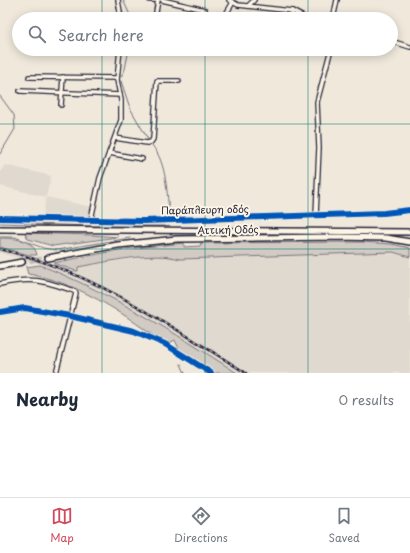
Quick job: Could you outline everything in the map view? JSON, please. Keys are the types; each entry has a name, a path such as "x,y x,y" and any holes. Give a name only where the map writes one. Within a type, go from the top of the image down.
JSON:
{"highway":[{"name":"Αττική Οδός","path":"0,229 410,232"},
{"name":"Αττική Οδός","path":"48,258 118,245 177,239 340,237 386,238 410,242"},
{"path":"0,266 22,262"}],"street":[{"path":"118,0 120,12"},
{"path":"150,0 158,0 157,12"},
{"path":"162,0 172,1 205,10"},
{"path":"185,5 186,0"},
{"path":"229,0 232,4 292,11"},
{"path":"248,6 254,0"},
{"path":"334,12 337,0"},
{"path":"227,12 232,4"},
{"path":"398,43 410,46"},
{"path":"91,219 98,184 121,120 120,94 117,78 119,56"},
{"path":"316,215 318,148 317,102 330,56"},
{"path":"29,77 117,78"},
{"path":"61,105 63,78"},
{"path":"115,138 148,144 151,142 153,138 157,81 179,81"},
{"path":"20,91 62,94 120,94"},
{"path":"109,153 142,159"},
{"name":"Παράπλευρη οδός","path":"0,218 197,220 384,214 410,210"},
{"path":"0,284 22,280 39,280 52,282 74,291 76,297 56,373"},
{"path":"0,312 25,308 116,326 146,335 165,344 211,373"}],"shaded area":[{"path":"5,165 51,176 46,197 0,186 0,172"},
{"path":"46,197 91,207 89,216 43,215"},
{"path":"25,233 118,237 53,246 28,239"},
{"path":"0,238 22,240 32,246 37,255 29,255 0,247"},
{"path":"362,242 391,244 410,248 410,257 393,252 180,259 156,256 116,260 78,267 78,271 53,263 124,249 184,243 184,247 200,246 201,243"},
{"path":"0,248 77,271 77,267 151,256 170,256 180,259 393,252 410,257 410,373 237,373 98,290 39,264 0,253"},
{"path":"40,265 91,288 141,314 237,373 216,373 179,349 175,340 168,344 92,296 54,280 28,274 26,267"}],"waterway":[{"path":"123,0 129,12"},
{"path":"121,77 125,69 128,56"},
{"path":"121,81 130,108 149,141"},
{"path":"0,96 14,115 15,129 0,154"},
{"path":"152,145 164,170 170,217"},
{"path":"0,223 91,226 165,226"},
{"path":"0,237 15,237 43,248 56,250 130,238"},
{"path":"181,364 185,373"}],"tunnel":[{"path":"22,262 48,258"}],"railway":[{"path":"0,249 66,271 97,285 158,318 246,373"}],"cycle path":[{"path":"0,218 144,221 384,213 410,210"},
{"path":"0,312 25,308 70,316 134,331 165,344 211,373"}]}
